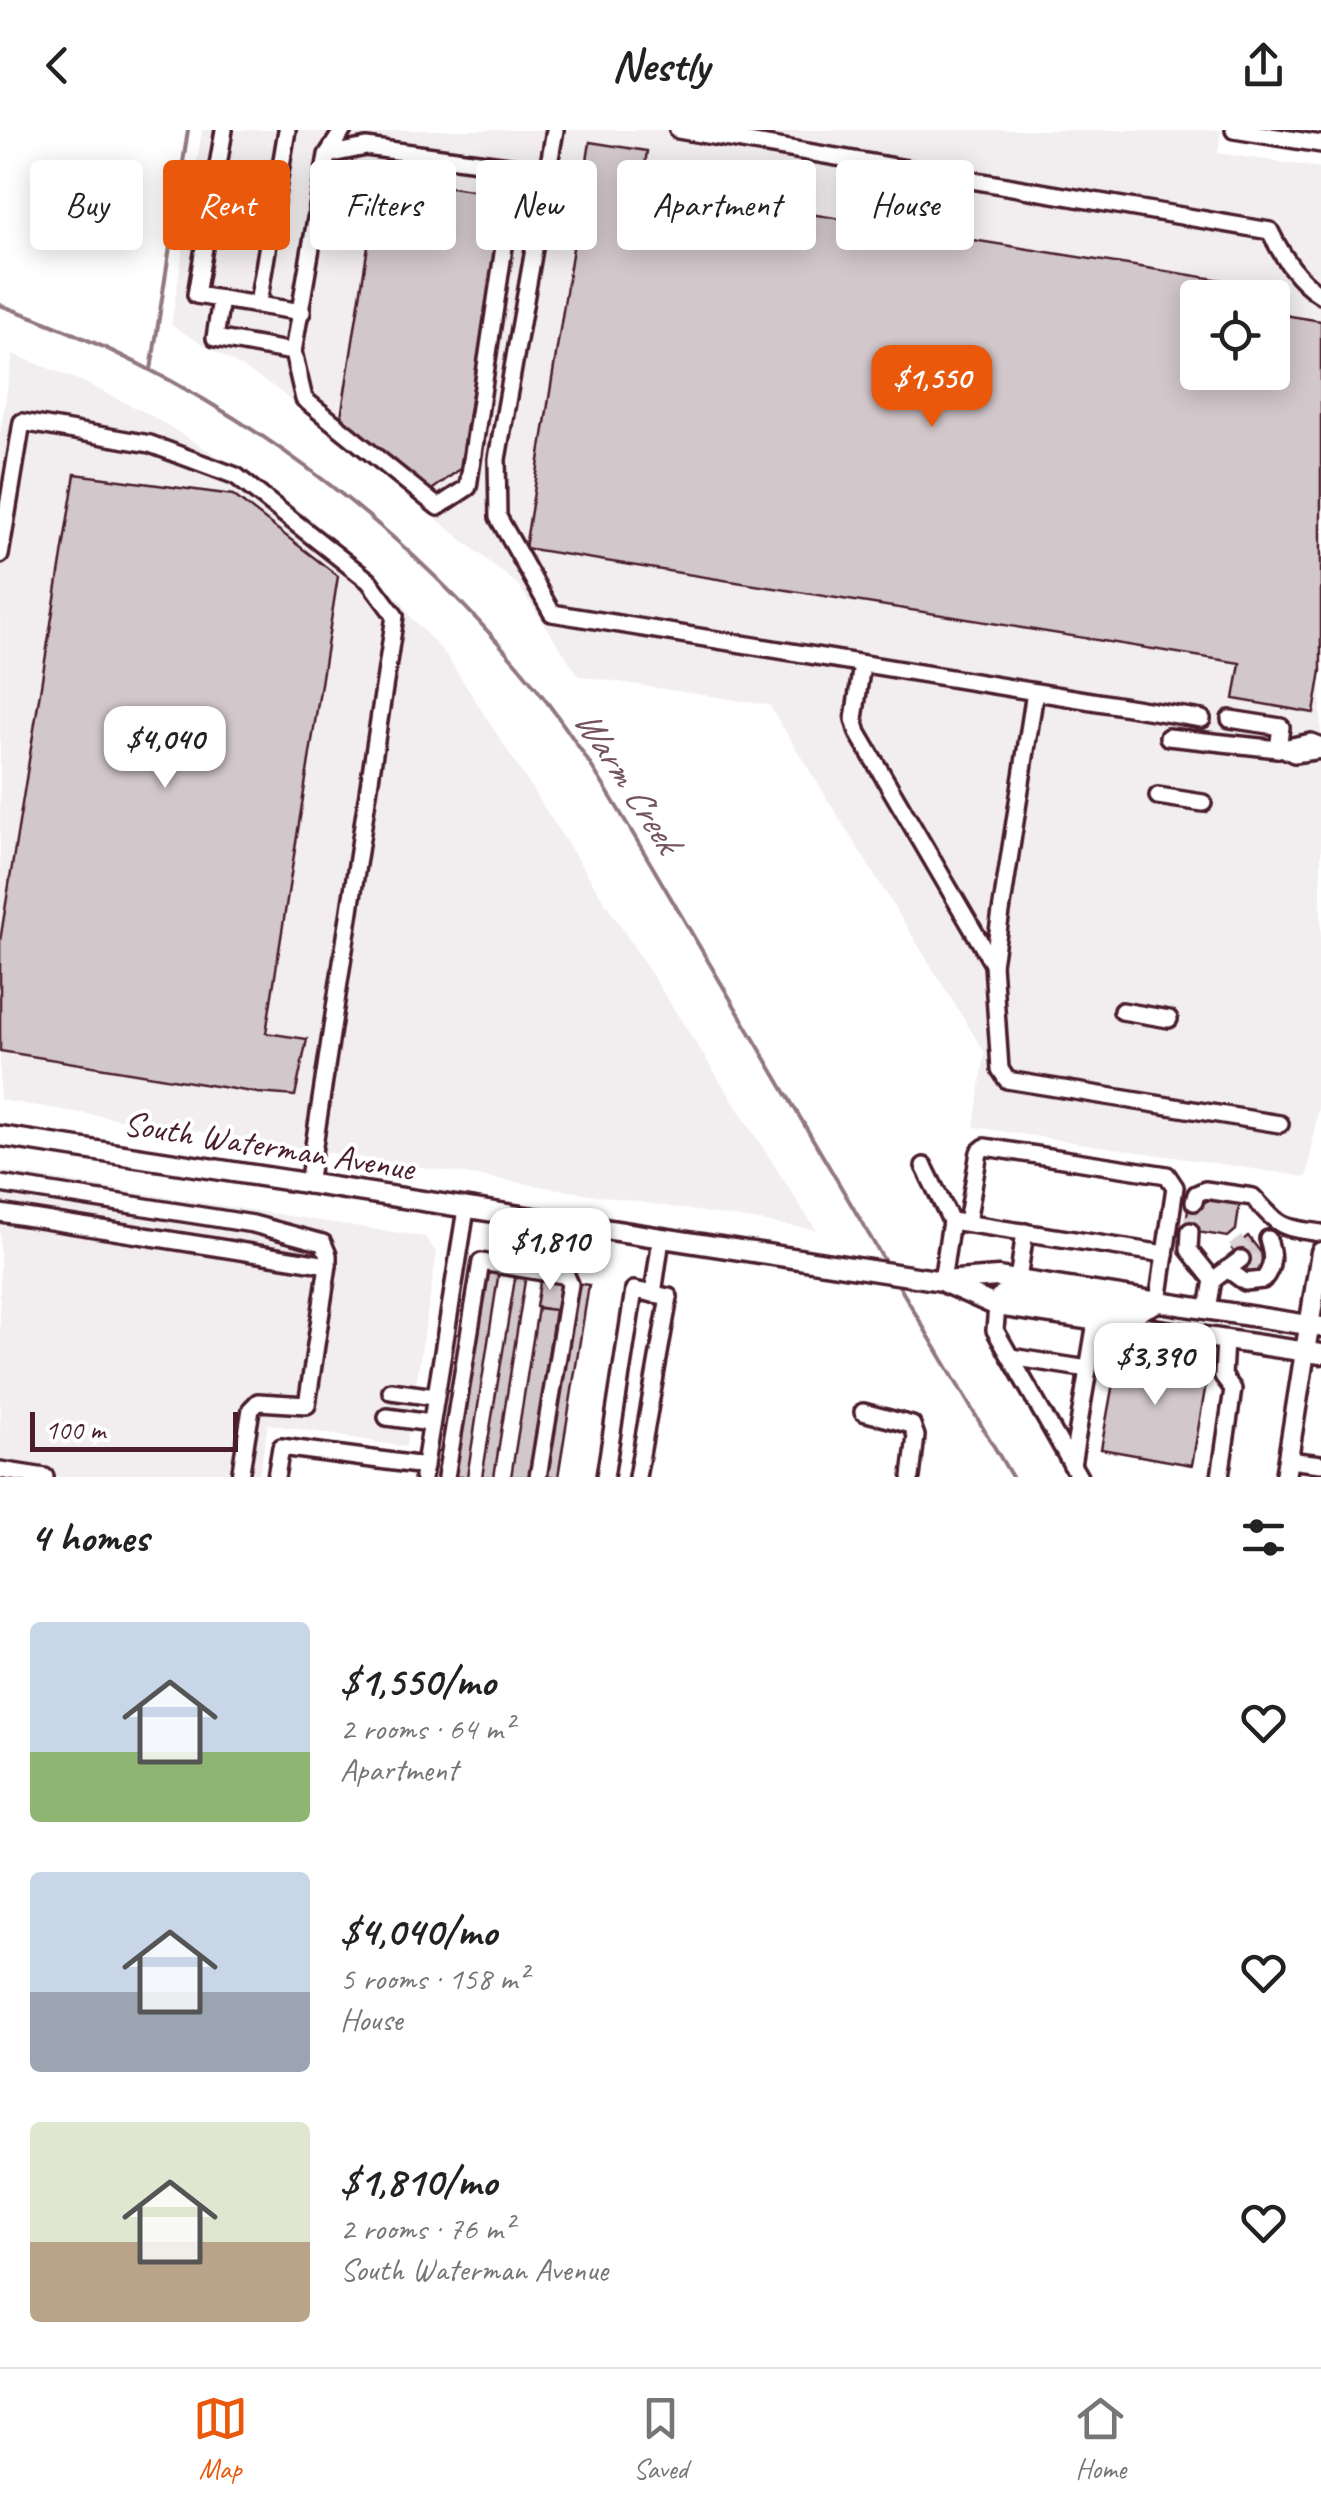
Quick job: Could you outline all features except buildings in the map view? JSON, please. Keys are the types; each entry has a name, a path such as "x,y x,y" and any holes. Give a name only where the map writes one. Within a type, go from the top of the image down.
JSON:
{"main road":[{"name":"South Waterman Avenue","path":"0,1136 942,1281 998,1277 1315,1326"},
{"path":"1286,1468 1313,1353 1321,1252"},
{"name":"South Waterman Avenue","path":"942,1281 996,1306 1313,1353"},
{"path":"996,1306 1005,1294 1132,1314 1158,1302"}],"street":[{"path":"224,130 196,296 302,312"},
{"path":"258,304 287,130"},
{"path":"327,155 366,146 516,166 468,487 438,507 304,399 294,352 327,155 342,130"},
{"path":"555,130 497,459 498,516 552,613 1202,719"},
{"path":"678,130 1270,231 1282,256 1308,287 1321,295"},
{"path":"1234,130 1321,144"},
{"path":"221,299 215,338 294,352"},
{"path":"0,555 22,422 150,444 236,476 370,581 395,616 308,1184"},
{"path":"862,664 854,719 858,733 993,964"},
{"path":"1035,692 993,964 1000,1070 1007,1080 1280,1124"},
{"path":"1230,719 1281,727 1280,748"},
{"path":"1168,737 1280,748 1294,754 1321,748"},
{"path":"1158,796 1203,803"},
{"path":"1122,1011 1169,1019"},
{"path":"942,1281 979,1152 984,1148 1167,1175 1175,1187 1158,1302"},
{"path":"924,1166 959,1222 1165,1254"},
{"path":"0,1184 253,1224 323,1243 328,1265 307,1405 258,1402 252,1410 240,1477"},
{"path":"1194,1202 1196,1194 1205,1190 1253,1198 1266,1216 1284,1228 1321,1234"},
{"path":"276,1477 281,1446 424,1472 466,1209"},
{"path":"0,1213 328,1265"},
{"path":"538,1477 570,1284 560,1262 570,1225"},
{"path":"1208,1310 1213,1280 1237,1262 1245,1282 1264,1280 1270,1272 1273,1254 1259,1245 1284,1228"},
{"path":"1190,1231 1189,1250 1213,1280"},
{"path":"1018,1280 1026,1232"},
{"path":"653,1294 661,1239"},
{"path":"446,1477 482,1262 563,1275"},
{"path":"604,1477 634,1290 669,1297 638,1477"},
{"path":"996,1306 995,1330 1076,1471"},
{"path":"1076,1471 1096,1322"},
{"path":"1220,1477 1233,1388 1223,1376 1225,1340"},
{"path":"1011,1357 1088,1369"},
{"path":"391,1391 436,1397"},
{"path":"863,1412 912,1425 916,1436 911,1477"},
{"path":"387,1416 431,1423"},
{"path":"1286,1468 1321,1464"},
{"path":"0,1470 45,1477"}],"shaded area":[{"path":"202,130 1221,130 1218,153 1321,168 1321,1092 1307,1177 974,1127 985,1053 769,705 579,676 518,585 274,387 171,325 183,250 290,250 290,160 197,160"},
{"path":"13,354 152,416 227,462 311,519 403,603 409,615 446,655 816,1230 0,1100 0,433"},
{"path":"0,1171 425,1237 437,1253 406,1447 268,1424 259,1477 0,1477"}],"waterway":[{"path":"151,370 188,130"},
{"name":"Warm Creek","path":"0,305 148,369 218,408 348,500 466,608 520,668 585,757 888,1267"},
{"name":"Warm Creek","path":"895,1279 1012,1477"}],"tunnel":[{"path":"1190,1231 1194,1202"},
{"path":"1234,1251 1250,1239"},
{"path":"1247,1267 1263,1255"}]}
